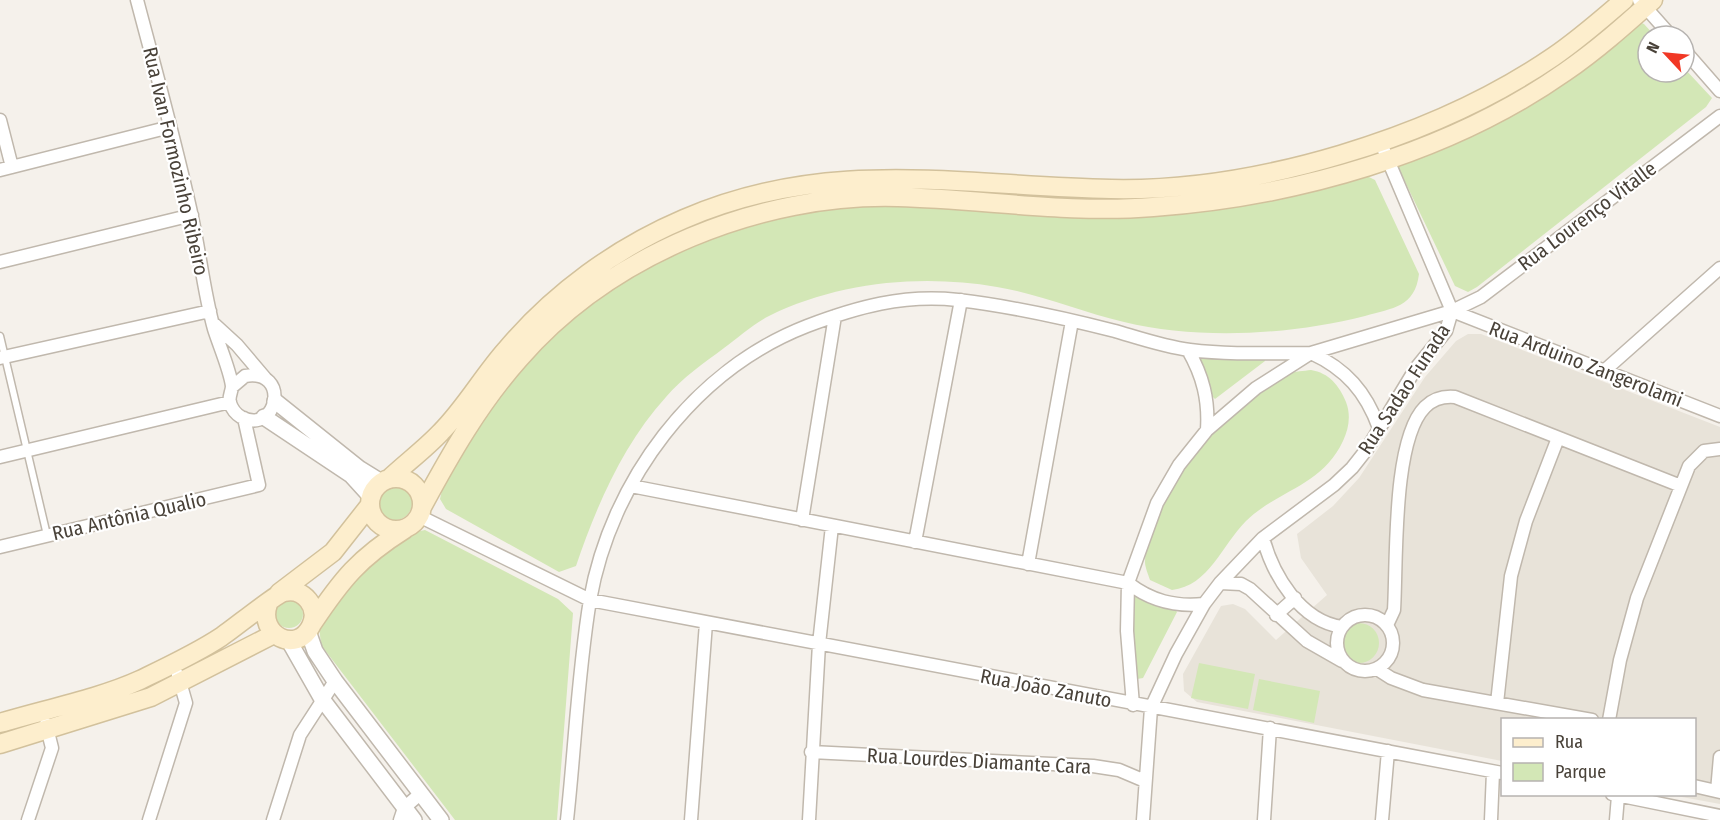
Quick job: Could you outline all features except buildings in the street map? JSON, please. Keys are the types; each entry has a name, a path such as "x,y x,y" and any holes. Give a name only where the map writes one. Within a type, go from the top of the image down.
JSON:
{"main road":[{"path":"0,744 43,719 139,681 219,639 333,552 378,491 442,431 506,349 563,293 623,250 654,233 711,208 776,190 824,181 897,178 1115,189 1183,186 1264,174 1404,133 1512,83 1554,57 1624,0"},
{"path":"0,723 43,719 151,697 181,681 310,628 341,581 382,543 405,529 421,512 459,438 520,357 548,330 633,266 718,226 780,209 860,198 897,197 1115,209 1185,205 1268,193 1411,151 1521,100 1574,66 1646,2"},
{"path":"405,529 397,530 381,526 371,513 378,491 398,478 413,484 422,498 421,512"},
{"path":"273,598 295,591 309,600 314,616 310,628"},
{"path":"273,598 266,620 282,638"}],"street":[{"name":"Rua Ivan Formozinho Ribeiro","path":"137,0 192,215 211,317 232,387"},
{"path":"1646,2 1662,24"},
{"path":"1696,64 1720,91"},
{"name":"Rua Lourenço Vitalle","path":"1452,311 1481,297 1720,116"},
{"path":"0,120 6,169 170,127"},
{"path":"1380,141 1452,311"},
{"path":"0,262 192,215"},
{"path":"1604,371 1720,268"},
{"path":"567,820 590,600 610,532 631,486 660,439 695,398 728,370 784,335 865,305 897,299 929,298 961,300 1072,321 1188,350 1311,353 1327,360 1354,382 1369,404 1379,428"},
{"path":"915,542 961,300"},
{"name":"Rua Sadao Funada","path":"1133,705 1127,631 1128,583 1157,503 1179,465 1207,430 1256,388 1311,353 1452,311"},
{"name":"Rua Sadao Funada","path":"1151,708 1176,654 1204,604 1220,583 1263,538 1334,485 1352,468 1416,368 1446,330 1452,311"},
{"name":"Rua Arduino Zangerolami","path":"1452,311 1719,415"},
{"path":"802,520 835,316"},
{"path":"2,357 211,317 267,380 275,393 273,408 257,420 244,418 232,410 230,402 232,387 245,376 252,374 267,380"},
{"path":"1028,564 1072,321"},
{"path":"1188,350 1203,380 1207,405 1207,430"},
{"path":"1220,583 1234,583 1250,589 1276,615 1308,641 1362,672 1377,669 1388,660 1393,646 1387,625 1394,610 1403,463 1410,439 1425,407 1438,398 1455,398 1681,486"},
{"path":"275,400 360,470 378,491"},
{"path":"0,457 230,402"},
{"path":"264,417 378,491"},
{"name":"Rua Antônia Qualio","path":"0,547 259,484 244,418"},
{"path":"1497,703 1506,605 1515,558 1526,521 1558,438"},
{"path":"1609,718 1620,660 1637,598 1681,486 1692,461 1704,451 1720,449"},
{"path":"631,486 1128,583 1151,598 1177,605 1204,604"},
{"name":"Rua João Zanuto","path":"421,512 590,600 1498,773"},
{"path":"809,820 811,752 819,644 832,526"},
{"path":"1263,538 1275,570 1295,598 1318,619 1341,627"},
{"path":"1276,615 1295,598"},
{"path":"1343,662 1336,641 1341,627 1353,617 1367,615 1387,625"},
{"path":"691,820 706,623"},
{"path":"310,628 315,651 335,681 441,820"},
{"path":"282,638 322,699 406,816 420,794"},
{"path":"149,820 186,703 181,681 172,663"},
{"path":"1377,669 1391,678 1423,690 1581,718"},
{"path":"273,820 300,735 335,681"},
{"path":"1143,820 1151,708"},
{"path":"28,820 52,748 43,719"},
{"path":"1264,820 1270,728"},
{"path":"1382,820 1388,751"},
{"name":"Rua Lourdes Diamante Cara","path":"811,752 1094,766 1119,770 1145,781"},
{"path":"1696,786 1719,792 1720,757"},
{"path":"1491,820 1498,773"},
{"path":"1615,796 1616,820"},
{"path":"1620,796 1720,816"}],"lane":[{"path":"0,336 2,357 28,451 47,535"}],"shaded area":[{"path":"1468,334 1481,334 1720,427 1720,804 1676,796 1696,796 1696,718 1501,718 1501,761 1197,702 1184,691 1183,674 1221,606 1233,604 1245,609 1276,640 1327,595 1301,558 1297,534 1333,506 1359,478 1425,377 1456,341"}],"green space":[{"path":"1637,21 1644,24 1636,24 1636,84 1696,84 1696,81 1712,98 1706,107 1468,292 1455,286 1397,165 1438,149"},
{"path":"1361,173 1375,180 1419,274 1417,285 1408,300 1393,308 1307,327 1276,331 1213,333 1153,328 1124,322 1029,294 968,283 910,281 851,288 795,304 763,319 701,365 672,390 637,435 612,477 592,521 576,566 559,572 446,509 440,499 445,477 480,419 524,365 575,317 635,274 727,228 839,203 1178,211 1232,207"},
{"path":"1200,355 1264,357 1265,361 1215,399 1210,394 1199,359"},
{"path":"1311,370 1333,381 1348,407 1347,431 1334,456 1312,478 1258,511 1246,521 1214,563 1196,581 1172,590 1150,580 1145,562 1149,536 1159,508 1195,452 1217,426 1265,386 1291,373"},
{"path":"395,486 407,491 412,503 407,515 395,520 383,515 378,503 383,491"},
{"path":"425,530 558,599 573,613 557,820 455,820 321,645 319,625 338,590 406,534"},
{"path":"1133,592 1152,604 1174,608 1177,612 1143,678 1137,679 1132,662"},
{"path":"289,600 299,604 303,614 299,624 289,628 279,624 275,614 279,604"},
{"path":"1359,623 1373,629 1379,643 1373,657 1359,663 1345,657 1339,643 1345,629"},
{"path":"1199,663 1255,674 1248,709 1191,698"},
{"path":"1259,679 1320,691 1314,723 1253,710"}]}
